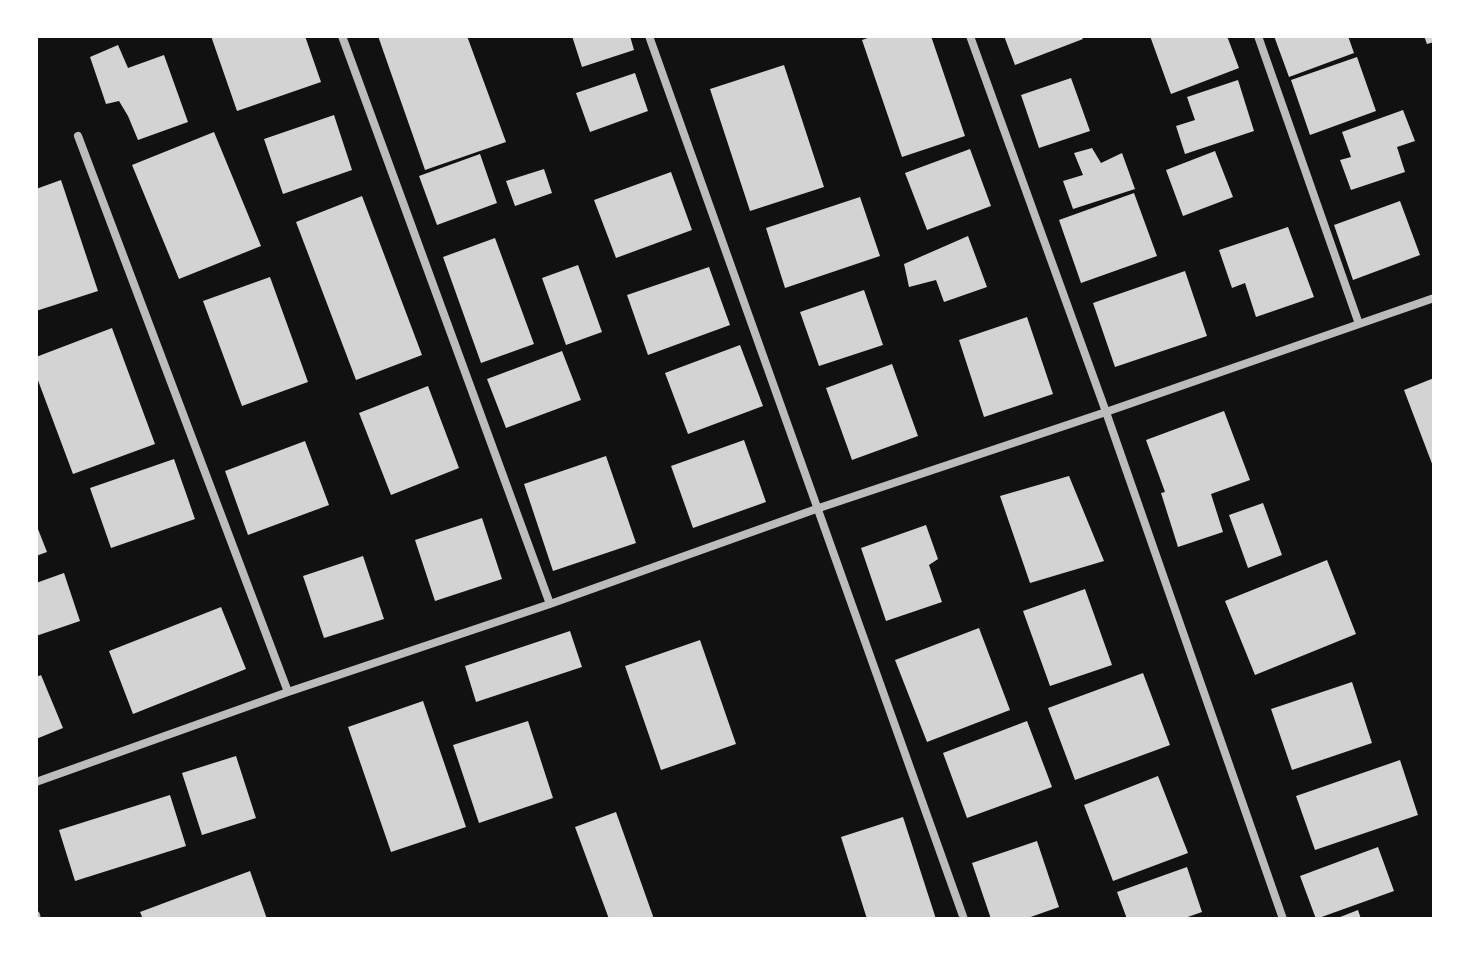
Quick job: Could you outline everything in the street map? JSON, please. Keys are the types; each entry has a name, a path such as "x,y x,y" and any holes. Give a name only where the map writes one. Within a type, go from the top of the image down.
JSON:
{"street":[{"path":"342,36 550,604"},
{"path":"649,36 964,919"},
{"path":"970,36 1106,412 1283,919"},
{"path":"1258,36 1359,324"},
{"path":"78,136 288,692"},
{"path":"36,782 819,508 1434,298"}],"building":[{"path":"211,36 305,36 321,82 237,111"},
{"path":"378,36 467,36 506,142 425,170"},
{"path":"572,36 630,36 634,50 582,67"},
{"path":"873,36 931,36 965,136 902,157 862,40"},
{"path":"1004,36 1081,36 1083,39 1015,65"},
{"path":"1150,36 1227,36 1239,68 1171,94"},
{"path":"1274,36 1348,36 1354,53 1289,77"},
{"path":"1424,36 1434,36 1434,42 1427,44"},
{"path":"118,45 128,68 164,55 188,122 138,140 119,101 106,104 90,57"},
{"path":"1357,57 1376,111 1310,135 1291,80"},
{"path":"784,65 824,187 750,211 710,89"},
{"path":"635,73 648,111 590,132 576,93"},
{"path":"1071,78 1090,131 1039,148 1021,95"},
{"path":"1238,80 1254,131 1185,154 1176,126 1195,120 1187,97"},
{"path":"1403,110 1415,141 1397,147 1405,172 1351,190 1340,160 1351,157 1342,132"},
{"path":"334,115 352,170 283,194 264,139"},
{"path":"214,132 261,246 179,279 132,165"},
{"path":"1092,148 1101,163 1122,153 1135,189 1073,209 1063,181 1083,175 1074,153"},
{"path":"970,149 991,206 927,230 905,173"},
{"path":"1215,151 1233,197 1183,216 1166,170"},
{"path":"480,154 497,203 437,225 419,176"},
{"path":"544,169 552,193 515,206 506,181"},
{"path":"671,172 692,230 616,258 594,200"},
{"path":"61,180 98,291 36,311 36,189"},
{"path":"1134,193 1157,256 1081,283 1059,220"},
{"path":"362,196 422,355 356,380 296,222"},
{"path":"860,197 880,256 785,288 766,228"},
{"path":"1400,201 1420,255 1353,280 1334,225"},
{"path":"1288,227 1314,297 1256,317 1245,283 1232,288 1219,250"},
{"path":"968,236 987,287 944,302 936,280 909,287 904,264"},
{"path":"495,238 534,344 481,363 443,257"},
{"path":"578,265 602,332 566,345 542,278"},
{"path":"709,267 730,325 648,355 627,295"},
{"path":"1185,271 1207,336 1115,367 1093,303"},
{"path":"270,277 308,382 242,406 203,301"},
{"path":"864,290 883,345 819,366 800,312"},
{"path":"1027,317 1053,394 984,417 959,340"},
{"path":"112,328 155,444 73,474 36,375 36,357"},
{"path":"740,345 763,406 688,434 665,373"},
{"path":"562,351 581,400 506,428 487,379"},
{"path":"892,364 918,436 852,460 826,388"},
{"path":"1434,378 1434,469 1404,390"},
{"path":"428,386 459,468 391,495 359,413"},
{"path":"1224,411 1250,480 1211,494 1223,532 1178,547 1161,493 1165,492 1146,440"},
{"path":"744,440 766,502 693,528 671,466"},
{"path":"305,441 329,505 248,535 225,471"},
{"path":"606,456 636,543 553,571 524,484"},
{"path":"174,459 195,519 111,548 90,488"},
{"path":"1069,476 1104,561 1030,583 1000,496"},
{"path":"1263,503 1282,555 1248,568 1229,515"},
{"path":"482,518 502,579 435,601 415,540"},
{"path":"36,524 47,552 36,556"},
{"path":"926,525 938,559 929,565 942,602 886,621 861,548"},
{"path":"363,556 384,619 324,638 303,576"},
{"path":"1327,560 1356,634 1255,675 1225,601"},
{"path":"64,573 80,621 36,636 36,583"},
{"path":"1085,589 1112,665 1050,686 1023,611"},
{"path":"221,607 246,669 133,714 109,651"},
{"path":"979,628 1010,710 927,742 895,660"},
{"path":"570,631 582,667 476,702 465,666"},
{"path":"700,640 736,744 661,770 625,666"},
{"path":"1143,673 1170,745 1075,780 1048,708"},
{"path":"41,675 63,728 36,739 36,677"},
{"path":"1352,682 1372,743 1292,770 1271,709"},
{"path":"423,701 466,827 391,852 348,727"},
{"path":"528,721 553,798 479,823 453,745"},
{"path":"1027,721 1052,787 967,818 943,753"},
{"path":"236,756 256,818 202,835 182,773"},
{"path":"1400,760 1418,815 1315,850 1296,796"},
{"path":"1158,776 1188,853 1113,881 1084,805"},
{"path":"170,795 186,846 75,881 59,830"},
{"path":"616,812 654,919 609,919 575,827"},
{"path":"903,817 936,919 867,919 841,837"},
{"path":"1037,841 1059,907 1025,919 991,919 972,863"},
{"path":"1378,847 1394,891 1316,919 1300,876"},
{"path":"1187,867 1202,912 1182,919 1127,919 1117,892"},
{"path":"250,871 267,919 143,919 140,912"},
{"path":"1358,910 1361,919 1335,919"}]}
